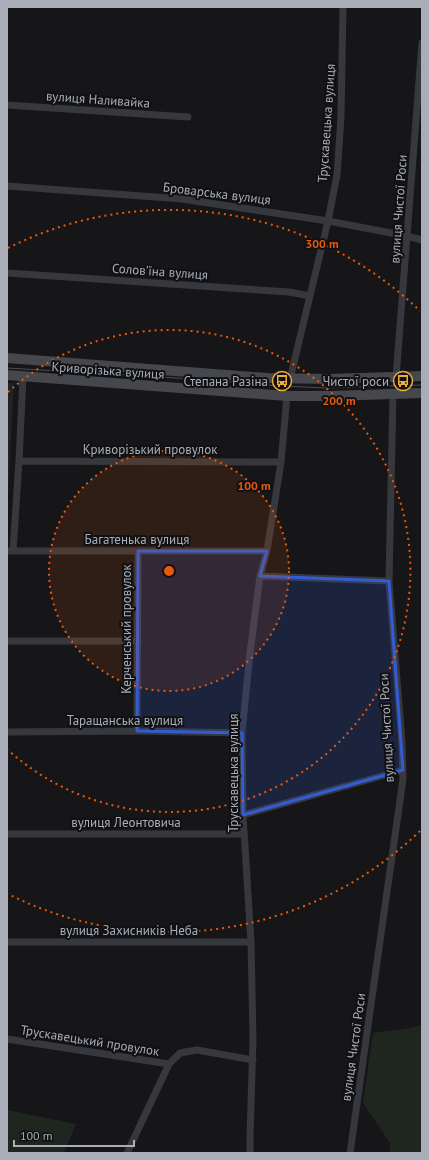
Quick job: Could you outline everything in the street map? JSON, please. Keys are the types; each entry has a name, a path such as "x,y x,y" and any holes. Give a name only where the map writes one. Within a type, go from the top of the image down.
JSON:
{"main road":[{"name":"Криворізька вулиця","path":"7,358 290,378 330,379 422,376"},
{"name":"Криворізька вулиця","path":"7,376 288,396 422,392"}],"street":[{"name":"Трускавецька вулиця","path":"290,378 328,221 337,175 341,117 343,7"},
{"name":"вулиця Чистої Роси","path":"396,377 422,43"},
{"name":"вулиця Наливайка","path":"7,105 188,117"},
{"name":"Броварська вулиця","path":"7,186 182,199 328,221 422,240"},
{"name":"Соловʼїна вулиця","path":"7,273 282,292 310,296"},
{"path":"10,551 19,461 23,377"},
{"name":"вулиця Чистої Роси","path":"350,1153 403,779 402,742 389,581 393,394"},
{"name":"Трускавецька вулиця","path":"250,1153 253,1060 251,942 242,815 242,733 260,576 267,551 281,462 288,396"},
{"name":"Криворізький провулок","path":"19,461 281,462"},
{"name":"Багатенька вулиця","path":"10,551 267,551"},
{"name":"Керченський провулок","path":"137,731 138,551"},
{"path":"260,576 389,581"},
{"path":"7,641 138,641"},
{"name":"Таращанська вулиця","path":"7,732 137,731 242,733"},
{"path":"242,815 403,770"},
{"name":"вулиця Леонтовича","path":"7,834 244,834"},
{"name":"вулиця Захисників Неба","path":"7,942 251,942"},
{"name":"Трускавецький провулок","path":"7,1039 169,1064"},
{"name":"Трускавецький провулок","path":"127,1153 169,1064 180,1053 197,1050 253,1060"}],"highlighted area":[{"path":"138,551 267,551 260,576 389,581 403,770 243,815 242,733 137,731"}],"shaded area":[{"path":"7,383 14,383 7,514"},
{"path":"422,1025 422,1153 390,1153 390,1143 363,1103 373,1033"},
{"path":"7,1110 76,1124 64,1153 7,1153"}],"tram line":[{"path":"7,368 324,388 422,385"}],"place":[{"name":"Степана Разіна","path":"282,381"},
{"name":"Чистої роси","path":"403,381"}]}
